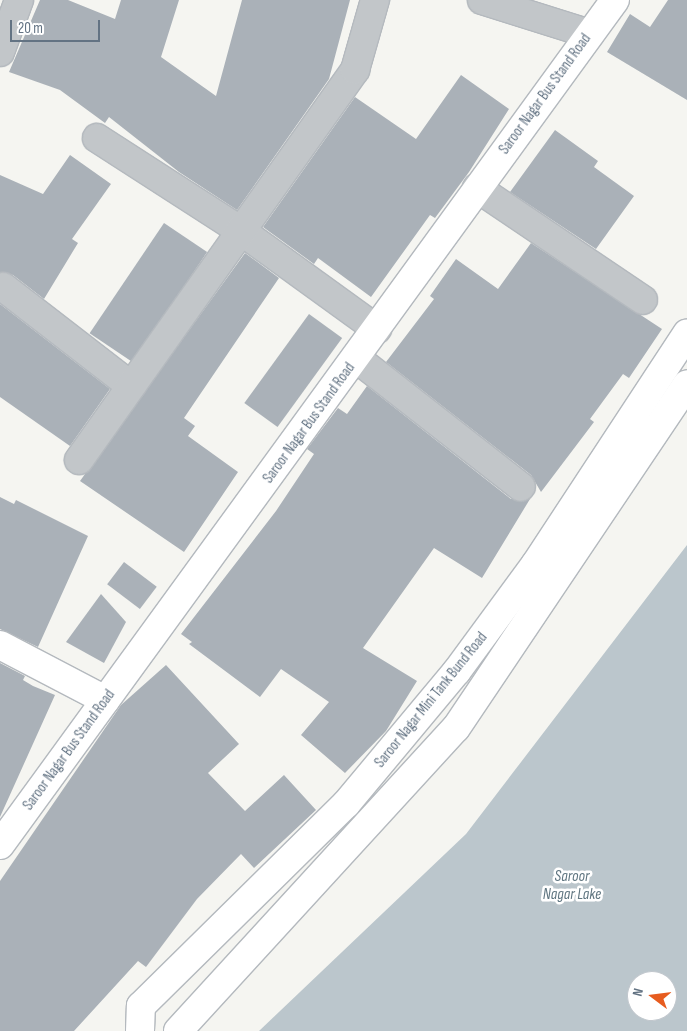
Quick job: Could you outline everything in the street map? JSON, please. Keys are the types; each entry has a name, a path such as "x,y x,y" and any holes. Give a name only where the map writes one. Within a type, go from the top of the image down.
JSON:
{"main road":[{"name":"Saroor Nagar Bus Stand Road","path":"0,844 356,358 477,188 615,0"},
{"name":"Saroor Nagar Mini Tank Bund Road","path":"140,1031 141,1006 346,804 424,710 535,565 618,463 687,334"},
{"path":"178,1031 456,728 618,463 687,384"},
{"path":"0,646 105,700"},
{"path":"424,710 456,728"}],"street":[{"path":"0,52 19,0"},
{"path":"79,460 355,70 375,0"},
{"path":"482,0 590,34"},
{"path":"97,138 240,230 377,329"},
{"path":"477,188 643,300"},
{"path":"3,288 131,386"},
{"path":"356,358 521,487"}],"water":[{"name":"Saroor Nagar Lake","path":"687,545 687,1031 259,1031 466,834"}],"building":[{"path":"40,0 68,0 115,19 121,0 179,0 161,57 216,96 242,0 350,0 329,79 237,210 179,172 109,117 105,123 60,90 9,72"},
{"path":"668,0 687,0 687,100 607,52 630,14 650,27"},
{"path":"461,75 509,109 469,172 435,218 430,215 371,297 318,258 314,264 263,227 355,97 416,139"},
{"path":"555,130 598,161 594,167 634,196 596,249 510,192"},
{"path":"70,155 111,184 72,239 78,243 44,299 13,275 0,272 0,175 43,194"},
{"path":"164,223 207,252 133,362 90,333"},
{"path":"531,243 662,329 629,378 623,374 590,419 594,422 541,492 531,475 386,362 434,299 430,296 456,259 498,289"},
{"path":"245,253 279,278 184,418 195,426 188,436 238,472 184,552 80,481"},
{"path":"0,304 110,389 70,446 0,397"},
{"path":"309,314 342,338 278,427 244,403"},
{"path":"367,386 511,499 530,499 482,578 434,548 363,648 417,681 386,731 345,773 301,735 329,702 281,669 260,697 189,644 192,642 181,634 276,511 314,454 307,449 338,408 347,414"},
{"path":"0,497 14,504 16,500 88,536 38,647 0,629"},
{"path":"124,562 157,587 140,609 107,584"},
{"path":"101,594 126,622 104,663 66,642"},
{"path":"0,663 25,676 23,680 33,686 55,695 0,817"},
{"path":"166,665 239,744 208,773 245,811 284,775 316,810 254,868 241,854 197,899 146,967 138,961 74,1031 0,1031 0,881 121,705"}]}
